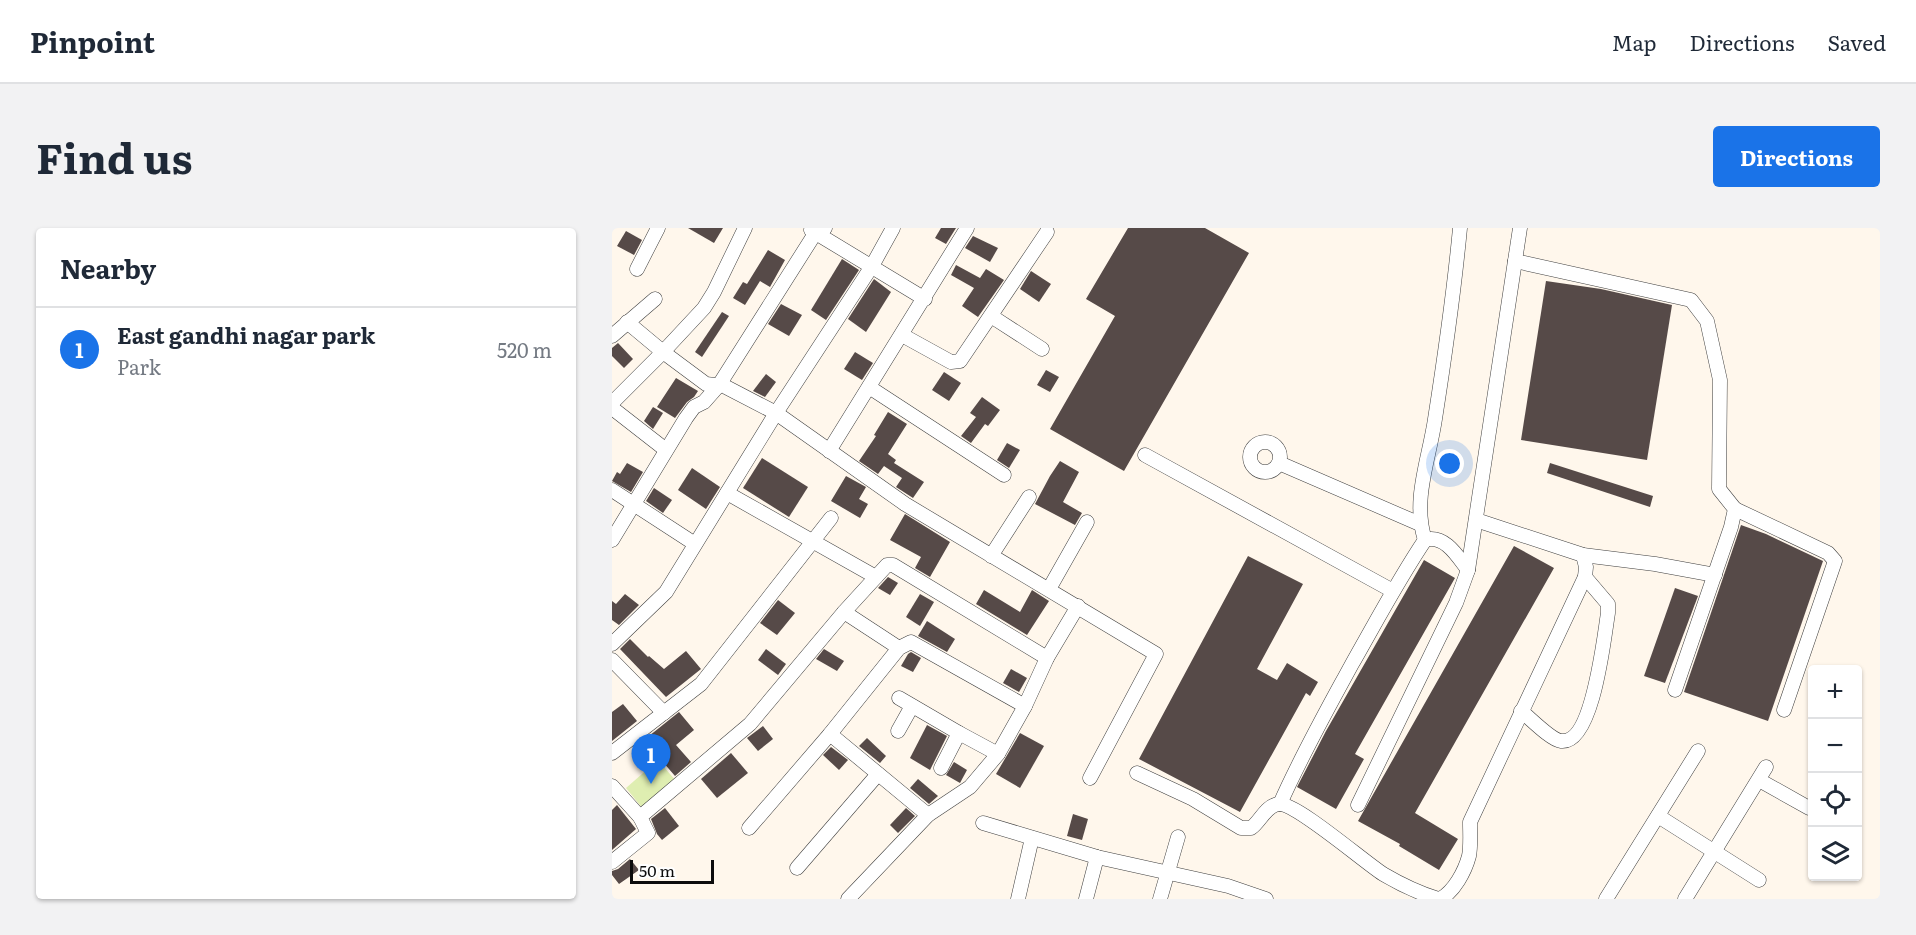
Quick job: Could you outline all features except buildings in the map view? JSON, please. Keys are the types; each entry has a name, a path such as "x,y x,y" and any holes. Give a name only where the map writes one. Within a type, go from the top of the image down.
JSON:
{"street":[{"path":"637,268 658,228"},
{"path":"612,403 704,308 745,228"},
{"path":"612,644 618,631 666,592 776,413 872,266 893,228"},
{"path":"829,451 967,228"},
{"path":"1137,774 1193,799 1241,828 1251,828 1266,812 1280,804 1323,718 1393,591 1425,540 1420,524 1419,501 1438,401 1460,228"},
{"path":"1358,805 1456,603 1468,570 1520,228"},
{"path":"612,540 694,407 705,402 719,385 816,230 925,298"},
{"path":"902,335 951,362 960,361 1047,232"},
{"path":"1515,261 1691,300 1707,321 1720,380 1719,489 1735,509 1828,553 1834,561 1784,710"},
{"path":"612,336 655,299"},
{"path":"991,316 1042,349"},
{"path":"627,322 706,384 724,386 776,413 905,504 1156,654 1090,778"},
{"path":"869,387 1005,475"},
{"path":"612,408 666,450"},
{"path":"1145,455 1393,591"},
{"path":"1279,463 1420,524"},
{"path":"612,490 695,544"},
{"path":"727,493 876,577"},
{"path":"991,556 1029,497"},
{"path":"1675,690 1731,527 1735,509"},
{"path":"612,753 701,684 831,518"},
{"path":"1476,520 1583,555 1655,564 1715,575"},
{"path":"1049,589 1087,522"},
{"path":"1425,540 1430,539 1450,547 1468,570"},
{"path":"1280,804 1319,826 1398,883 1439,899 1446,896 1459,879 1469,855 1470,822 1585,577 1586,567 1583,555"},
{"path":"640,817 750,724 844,612 887,565 893,565 1047,658"},
{"path":"1521,711 1558,741 1568,741 1577,735 1589,711 1608,604 1585,577"},
{"path":"848,899 928,815 970,787 998,753 1025,706 1047,658 1078,606"},
{"path":"844,612 899,648"},
{"path":"749,828 830,734 899,648 911,642 1025,706"},
{"path":"612,660 664,713"},
{"path":"899,698 998,753"},
{"path":"898,731 912,706"},
{"path":"941,768 959,733"},
{"path":"830,734 928,815"},
{"path":"1612,897 1698,751"},
{"path":"1685,899 1766,767"},
{"path":"797,868 878,774"},
{"path":"1759,780 1808,807"},
{"path":"612,786 640,817 648,833 612,862"},
{"path":"1658,816 1759,880"},
{"path":"983,823 1096,857 1228,886 1266,899"},
{"path":"1160,899 1178,837"},
{"path":"1018,899 1032,838"},
{"path":"1086,899 1096,857"}],"green space":[{"path":"658,760 676,781 643,809 626,788"}],"place":[{"name":"East gandhi nagar park","path":"651,784"}]}
